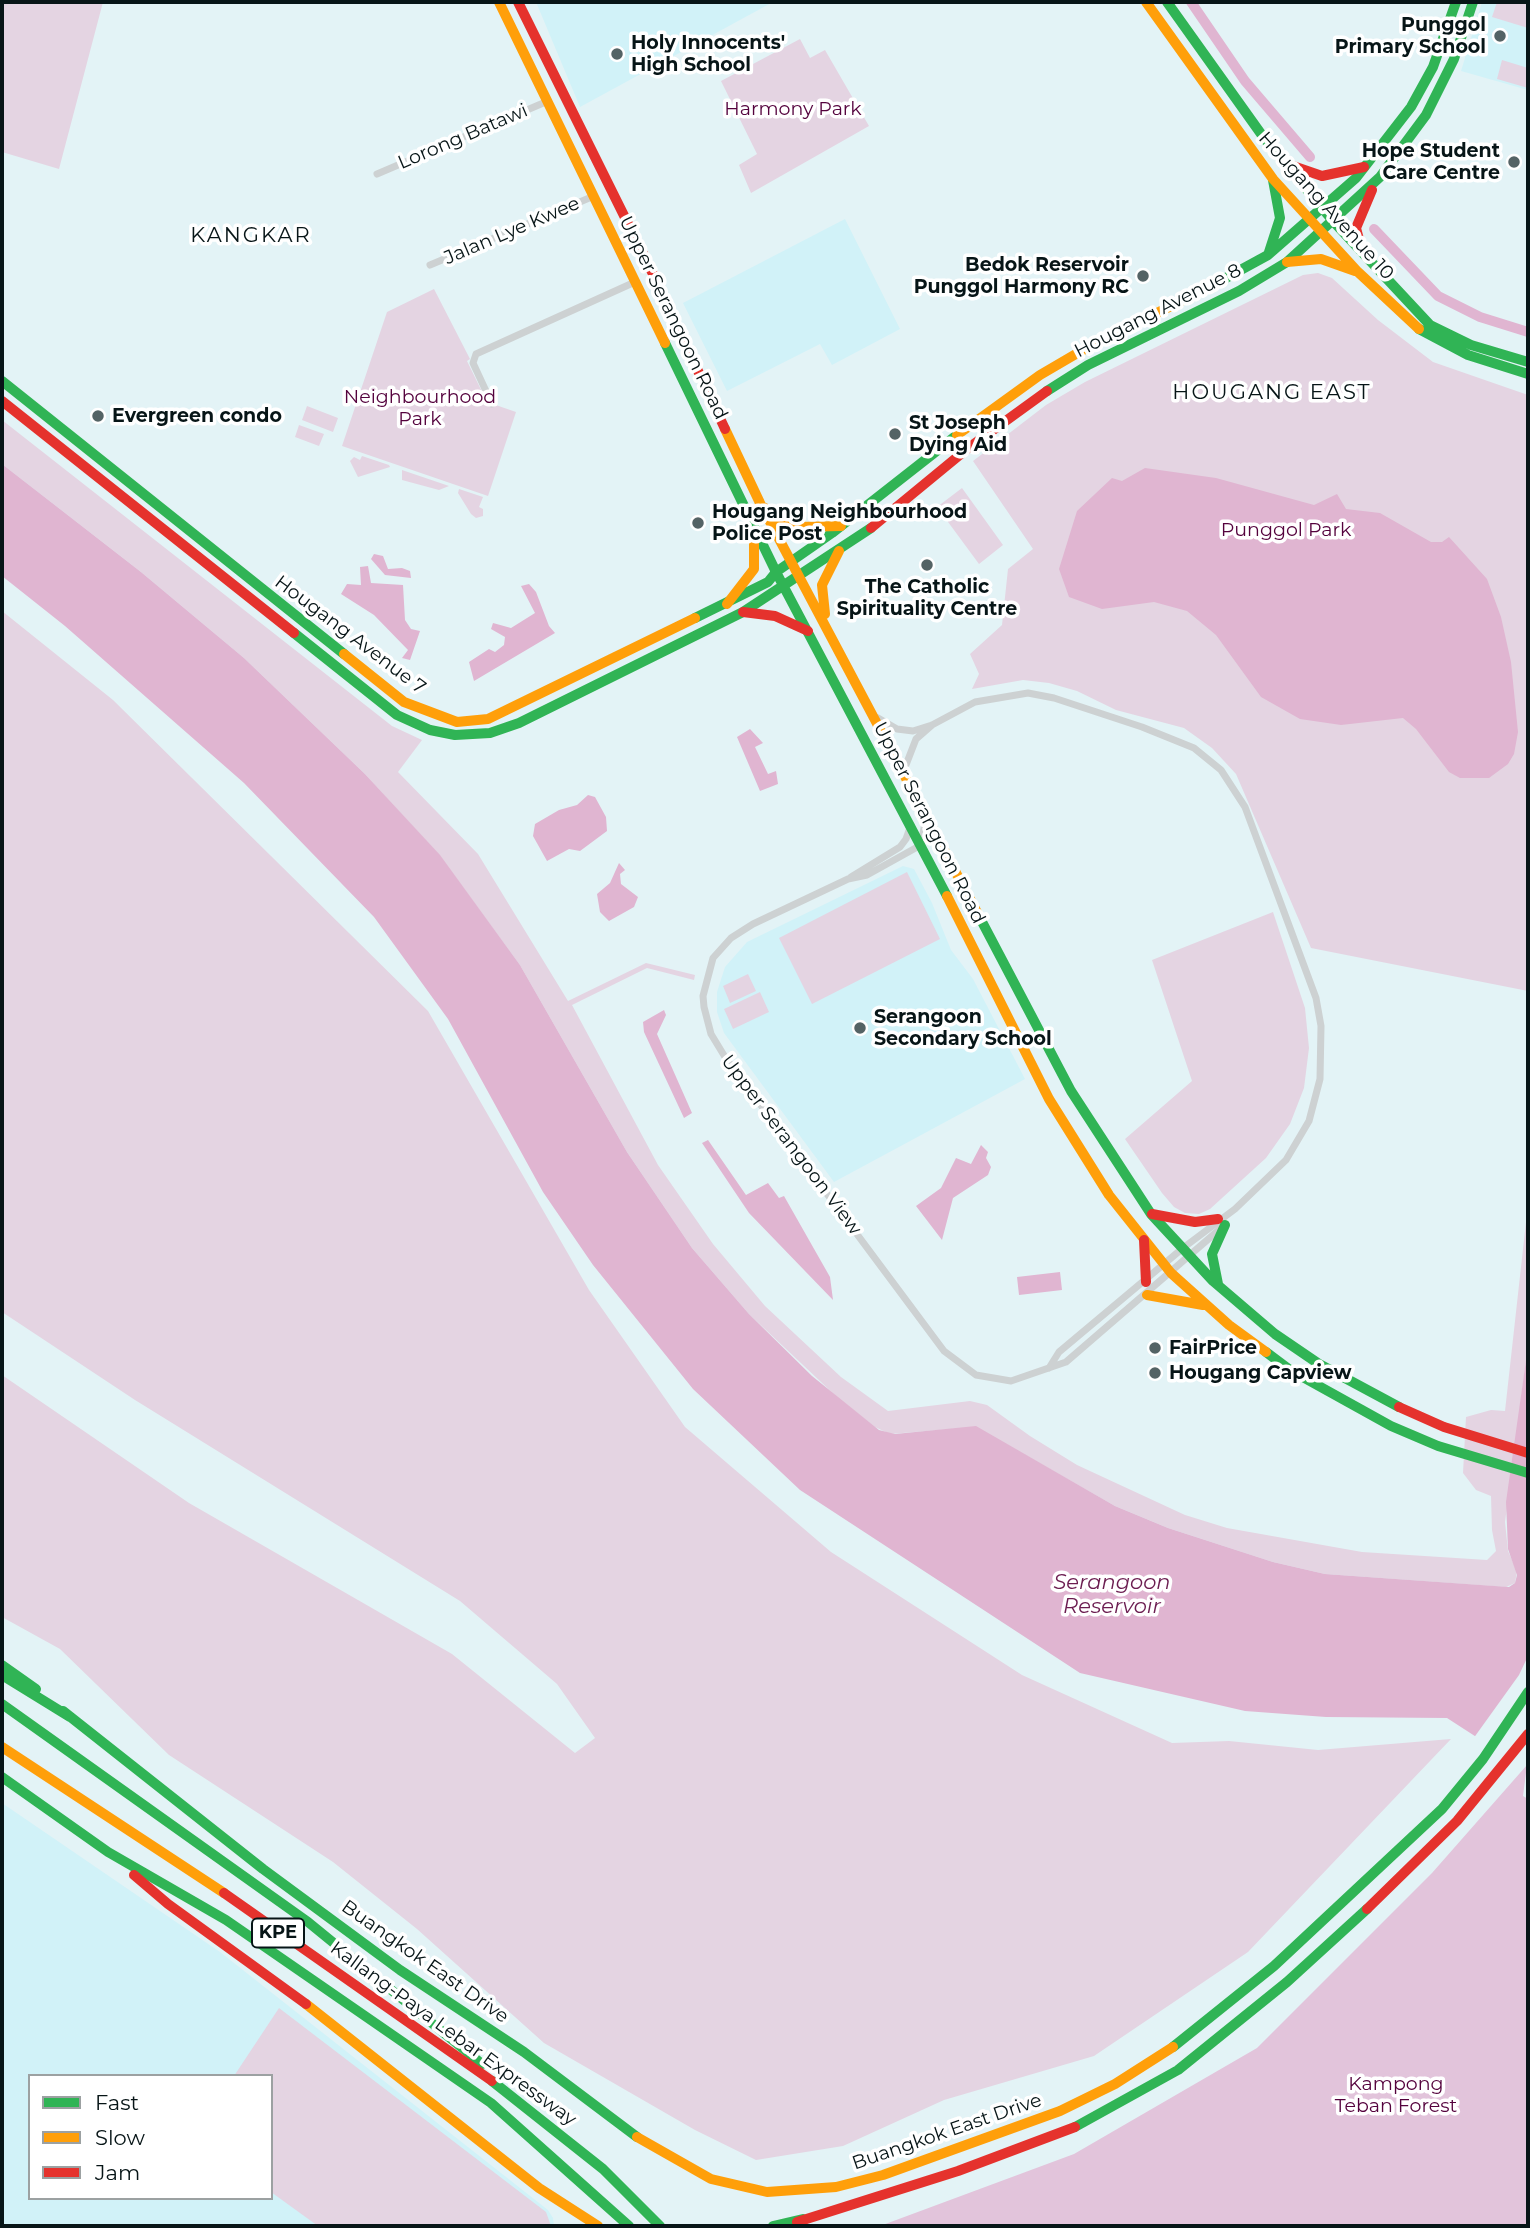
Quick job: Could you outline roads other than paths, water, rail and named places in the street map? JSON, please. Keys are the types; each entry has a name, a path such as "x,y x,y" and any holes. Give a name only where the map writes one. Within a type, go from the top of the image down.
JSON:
{"main road":[{"name":"Upper Serangoon Road","path":"499,2 776,572 911,825 1049,1099 1109,1195 1168,1269 1207,1306 1290,1370 1367,1415 1438,1446 1528,1473"},
{"name":"Upper Serangoon Road","path":"518,2 652,272 760,503 827,625 904,777 926,813 1071,1091 1152,1214 1219,1286 1275,1334 1354,1385 1444,1427 1525,1451"},
{"name":"Hougang Avenue 10","path":"1146,2 1273,179 1358,272 1426,335 1468,355 1528,374"},
{"name":"Hougang Avenue 10","path":"1167,2 1227,88 1285,163 1333,221 1430,326 1471,345 1528,362"},
{"name":"Hougang Avenue 8","path":"792,561 1040,375 1081,351 1203,291 1268,255 1324,210 1364,167 1411,107 1433,67 1456,2"},
{"name":"Hougang Avenue 8","path":"785,587 799,574 839,551 1046,391 1088,365 1239,290 1287,262 1380,177 1426,115 1454,59 1473,2"},
{"path":"1285,163 1322,176 1336,176 1364,167"},
{"path":"1366,255 1356,237 1356,228 1362,208 1380,177"},
{"path":"1268,255 1280,218 1273,179"},
{"path":"1287,262 1321,259 1358,272"},
{"name":"Hougang Avenue 7","path":"2,381 404,702 432,715 457,722 488,719 727,604 768,582 776,572 792,561"},
{"name":"Hougang Avenue 7","path":"2,401 356,684 403,719 430,730 474,736 519,723 743,612 785,587"},
{"path":"760,503 782,522 797,527 812,529 841,526"},
{"path":"727,604 754,569 753,525"},
{"path":"827,625 822,585 839,551"},
{"path":"743,612 775,615 808,631"},
{"path":"1152,1214 1195,1222 1222,1222 1212,1254 1219,1286"},
{"path":"1144,1239 1146,1282"},
{"path":"1147,1295 1207,1306"},
{"name":"Buangkok East Drive","path":"2,1665 263,1868 400,1970 524,2052 651,2147 710,2179 767,2192 805,2192 883,2175 1060,2111 1115,2084 1166,2052 1275,1966 1388,1863 1483,1759 1528,1692"},
{"path":"2,1675 70,1717"},
{"path":"2,1704 308,1923 460,2044 550,2124"},
{"name":"Buangkok East Drive","path":"790,2226 803,2219 958,2171 1068,2131 1178,2070 1346,1930 1403,1876 1478,1797 1528,1734"},
{"name":"Kallang-Paya Lebar Expressway","path":"2,1747 368,1991 550,2124 603,2169 660,2226"},
{"name":"Kallang-Paya Lebar Expressway","path":"2,1777 108,1852 226,1920 491,2103 629,2226"},
{"path":"108,1852 168,1904 297,1997 539,2188 598,2226"},
{"path":"773,2226 803,2219"}],"street":[{"name":"Lorong Batawi","path":"377,174 548,100"},
{"name":"Jalan Lye Kwee","path":"430,265 594,195"},
{"path":"492,404 473,363 476,354 636,282"},
{"path":"874,716 902,730 913,731 932,725 989,697 1028,694 1054,698 1183,743 1210,761 1233,785 1260,842 1316,998 1322,1052 1315,1101 1296,1145 1280,1169 1168,1269 1146,1282 1059,1352 1049,1368"},
{"path":"904,777 904,764 911,747 932,725"},
{"path":"921,845 926,813"},
{"name":"Upper Serangoon View","path":"911,825 900,847 848,880 752,924 731,938 713,958 703,996 711,1034 944,1351 976,1375 1002,1380 1021,1379 1066,1362 1147,1295 1168,1269"},
{"name":"Upper Serangoon View","path":"848,880 867,875 921,845"}],"water":[{"name":"Serangoon Reservoir","path":"2,464 141,572 244,658 365,774 440,855 520,965 627,1152 692,1248 749,1314 812,1376 879,1430 895,1434 976,1426 1115,1506 1168,1528 1273,1562 1325,1574 1509,1587 1515,1583 1517,1575 1508,1549 1506,1502 1528,1346 1528,1744 1481,1740 1447,1718 1326,1717 1245,1711 1080,1673 800,1490 693,1389 593,1265 543,1192 448,1019 374,917 244,783 65,626 2,576"},
{"path":"1145,468 1216,478 1314,505 1337,494 1346,509 1380,513 1431,542 1442,542 1449,537 1487,579 1501,617 1511,662 1518,732 1514,754 1508,764 1489,778 1460,778 1449,772 1416,729 1403,718 1341,725 1300,719 1261,697 1216,635 1187,611 1154,602 1102,609 1069,597 1059,569 1077,511 1112,478 1122,481"},
{"path":"374,554 383,556 388,569 402,568 410,571 411,578 385,575 371,559"},
{"path":"368,566 371,583 403,585 405,620 411,629 420,631 410,660 402,658 408,650 374,615 341,594 347,584 361,585 360,567"},
{"path":"529,584 536,592 549,626 555,633 474,681 469,662 489,649 495,652 504,645 505,637 491,629 493,623 511,628 535,613 521,586"},
{"path":"750,729 763,743 755,747 768,774 776,771 778,784 760,791 737,737"},
{"path":"588,795 595,797 606,817 607,831 580,851 569,849 547,861 533,836 535,824 559,810 577,805"},
{"path":"619,863 625,870 620,874 621,884 638,897 634,907 609,921 600,912 597,894 610,883"},
{"path":"664,1010 666,1015 657,1034 692,1113 684,1118 644,1032 643,1022"},
{"path":"708,1140 746,1195 768,1183 779,1198 784,1196 830,1277 833,1300 749,1213 702,1143"},
{"path":"981,1145 988,1152 986,1158 991,1167 988,1175 953,1198 942,1240 916,1206 941,1188 956,1158 971,1164"},
{"path":"1060,1272 1062,1290 1019,1295 1017,1277"}],"waterway":[{"path":"1191,2 1245,81 1310,157"},
{"path":"1374,229 1438,296 1480,317 1528,332"}],"place":[{"name":"Punggol Primary School","path":"1500,36"},
{"name":"Holy Innocents' High School","path":"617,54"},
{"name":"Hope Student Care Centre","path":"1514,162"},
{"name":"Bedok Reservoir Punggol Harmony RC","path":"1143,276"},
{"name":"Evergreen condo","path":"98,416"},
{"name":"St Joseph Dying Aid","path":"895,434"},
{"name":"Hougang Neighbourhood Police Post","path":"698,523"},
{"name":"The Catholic Spirituality Centre","path":"927,565"},
{"name":"Serangoon Secondary School","path":"860,1028"},
{"name":"FairPrice","path":"1155,1348"},
{"name":"Hougang Capview","path":"1155,1373"}],"district":[{"name":"KANGKAR","path":"251,236"},
{"name":"HOUGANG EAST","path":"1272,393"}],"park label":[{"name":"Harmony Park","path":"793,109"},
{"name":"Neighbourhood Park","path":"420,408"},
{"name":"Punggol Park","path":"1286,530"},
{"name":"Kampong Teban Forest","path":"1396,2095"}]}
